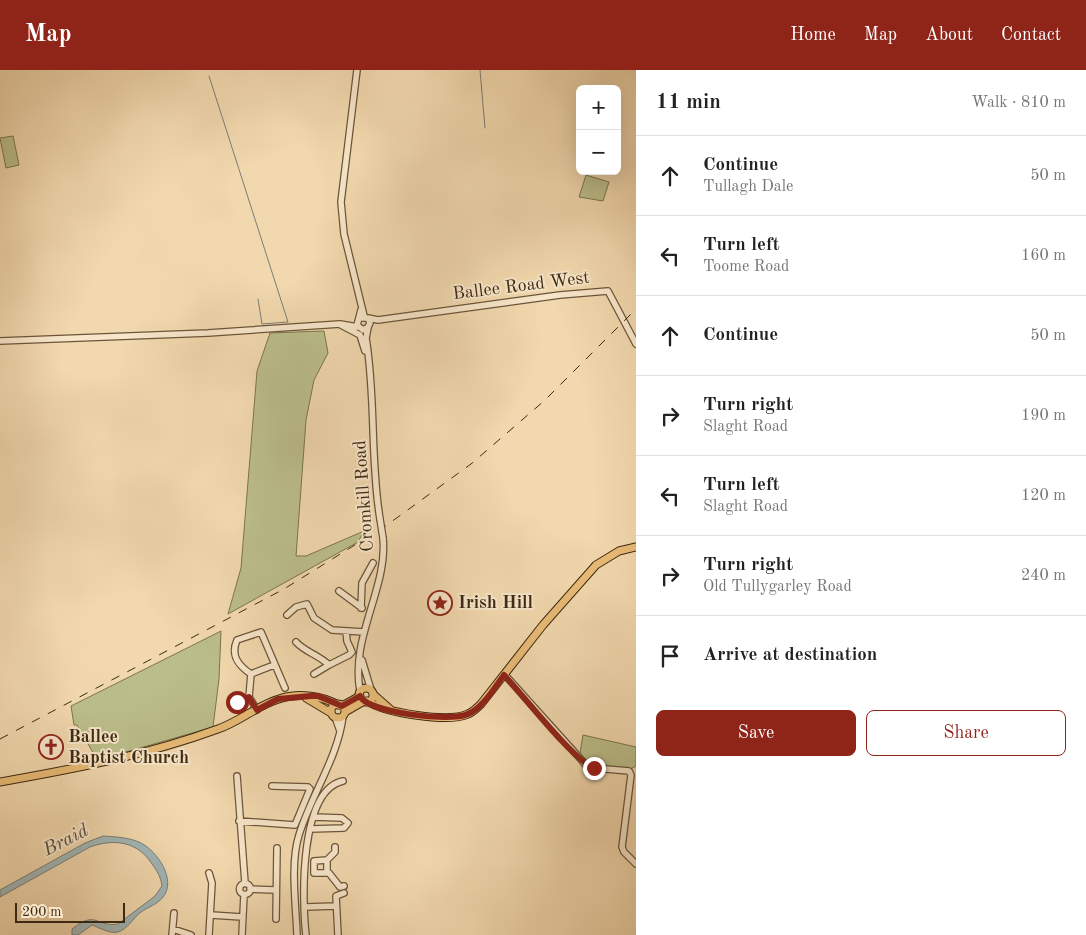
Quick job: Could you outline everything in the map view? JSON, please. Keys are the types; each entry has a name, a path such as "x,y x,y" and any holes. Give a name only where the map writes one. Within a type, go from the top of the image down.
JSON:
{"main road":[{"path":"363,697 382,709 435,716 457,717 468,714 481,704 543,625 596,565 619,551 636,546"},
{"path":"363,697 364,688 372,692 384,705 395,711"},
{"path":"0,782 67,771 151,750 218,729 278,699 303,697 339,712 372,692"}],"street":[{"name":"Cromkill Road","path":"357,70 341,202 344,234 361,310 371,370 374,460 384,554 382,569 368,611 361,651 359,670 363,697"},
{"name":"Ballee Road West","path":"363,323 560,295 608,291 636,344"},
{"path":"0,341 217,332 363,323"},
{"path":"340,324 360,335 371,370"},
{"path":"361,608 362,583 373,563"},
{"path":"339,591 361,608 368,611"},
{"path":"287,615 296,607 307,604 314,618 336,631 364,632"},
{"path":"251,674 237,662 235,642 257,631 263,634 274,665 285,688"},
{"path":"314,674 351,653 346,631"},
{"path":"296,642 302,649 313,653 329,665"},
{"name":"Cromkill Road","path":"361,651 364,670 372,692"},
{"path":"251,674 274,665"},
{"path":"251,674 249,697 257,710"},
{"path":"504,675 586,765 594,768 629,771 631,775 622,847 624,852 636,864"},
{"path":"234,707 238,701 249,697"},
{"path":"297,935 295,870 298,837 337,743 340,732 339,712"},
{"path":"237,776 244,883 239,890 244,895"},
{"path":"306,935 305,849 314,817 327,789 344,781"},
{"path":"240,821 295,825 310,789 308,787 271,786"},
{"path":"310,829 344,828 348,823 342,818 314,817"},
{"path":"335,846 335,852 327,860 314,861 314,873 327,872 333,876 344,890 336,896 338,935"},
{"path":"276,920 275,890 279,852"},
{"path":"327,860 327,872"},
{"path":"304,866 314,866"},
{"path":"209,872 212,883 209,935"},
{"path":"244,883 249,885 250,889"},
{"path":"242,935 244,895 250,889 275,890"},
{"path":"305,907 336,906"},
{"path":"172,915 173,932 191,935"},
{"path":"211,915 242,917"}],"green space":[{"path":"13,136 19,165 6,168 0,138"},
{"path":"586,175 609,182 603,201 579,197"},
{"path":"324,331 328,353 314,380 306,420 296,556 306,556 364,531 358,542 228,614 241,568 257,371 270,333"},
{"path":"221,631 219,679 213,727 102,759 95,756 77,725 74,725 71,706"},
{"path":"583,735 636,747 636,766 629,770 587,764 580,753"}],"shaded area":[{"path":"103,836 127,838 147,847 159,859 168,883 163,897 156,904 141,912 122,931 112,932 92,925 78,935 72,935 72,929 87,920 96,920 111,925 118,924 155,896 162,886 158,874 146,857 140,851 125,844 108,843 90,847 0,897 0,890 85,843"}],"waterway":[{"path":"480,70 485,128"},
{"path":"209,76 288,322 262,324 258,299"}],"railway":[{"path":"0,739 284,589 387,525 471,464 544,401 636,309"}],"place":[{"name":"Irish Hill","path":"440,603"},
{"name":"Ballee Baptist Church","path":"51,747"}],"route":[{"path":"237,702 249,697 257,710 281,698 318,696 342,706 360,696 363,700 382,709 426,716 457,717 468,714 481,704 504,675 572,751 586,765 594,768"}],"water label":[{"name":"Braid","path":"66,841"}]}
